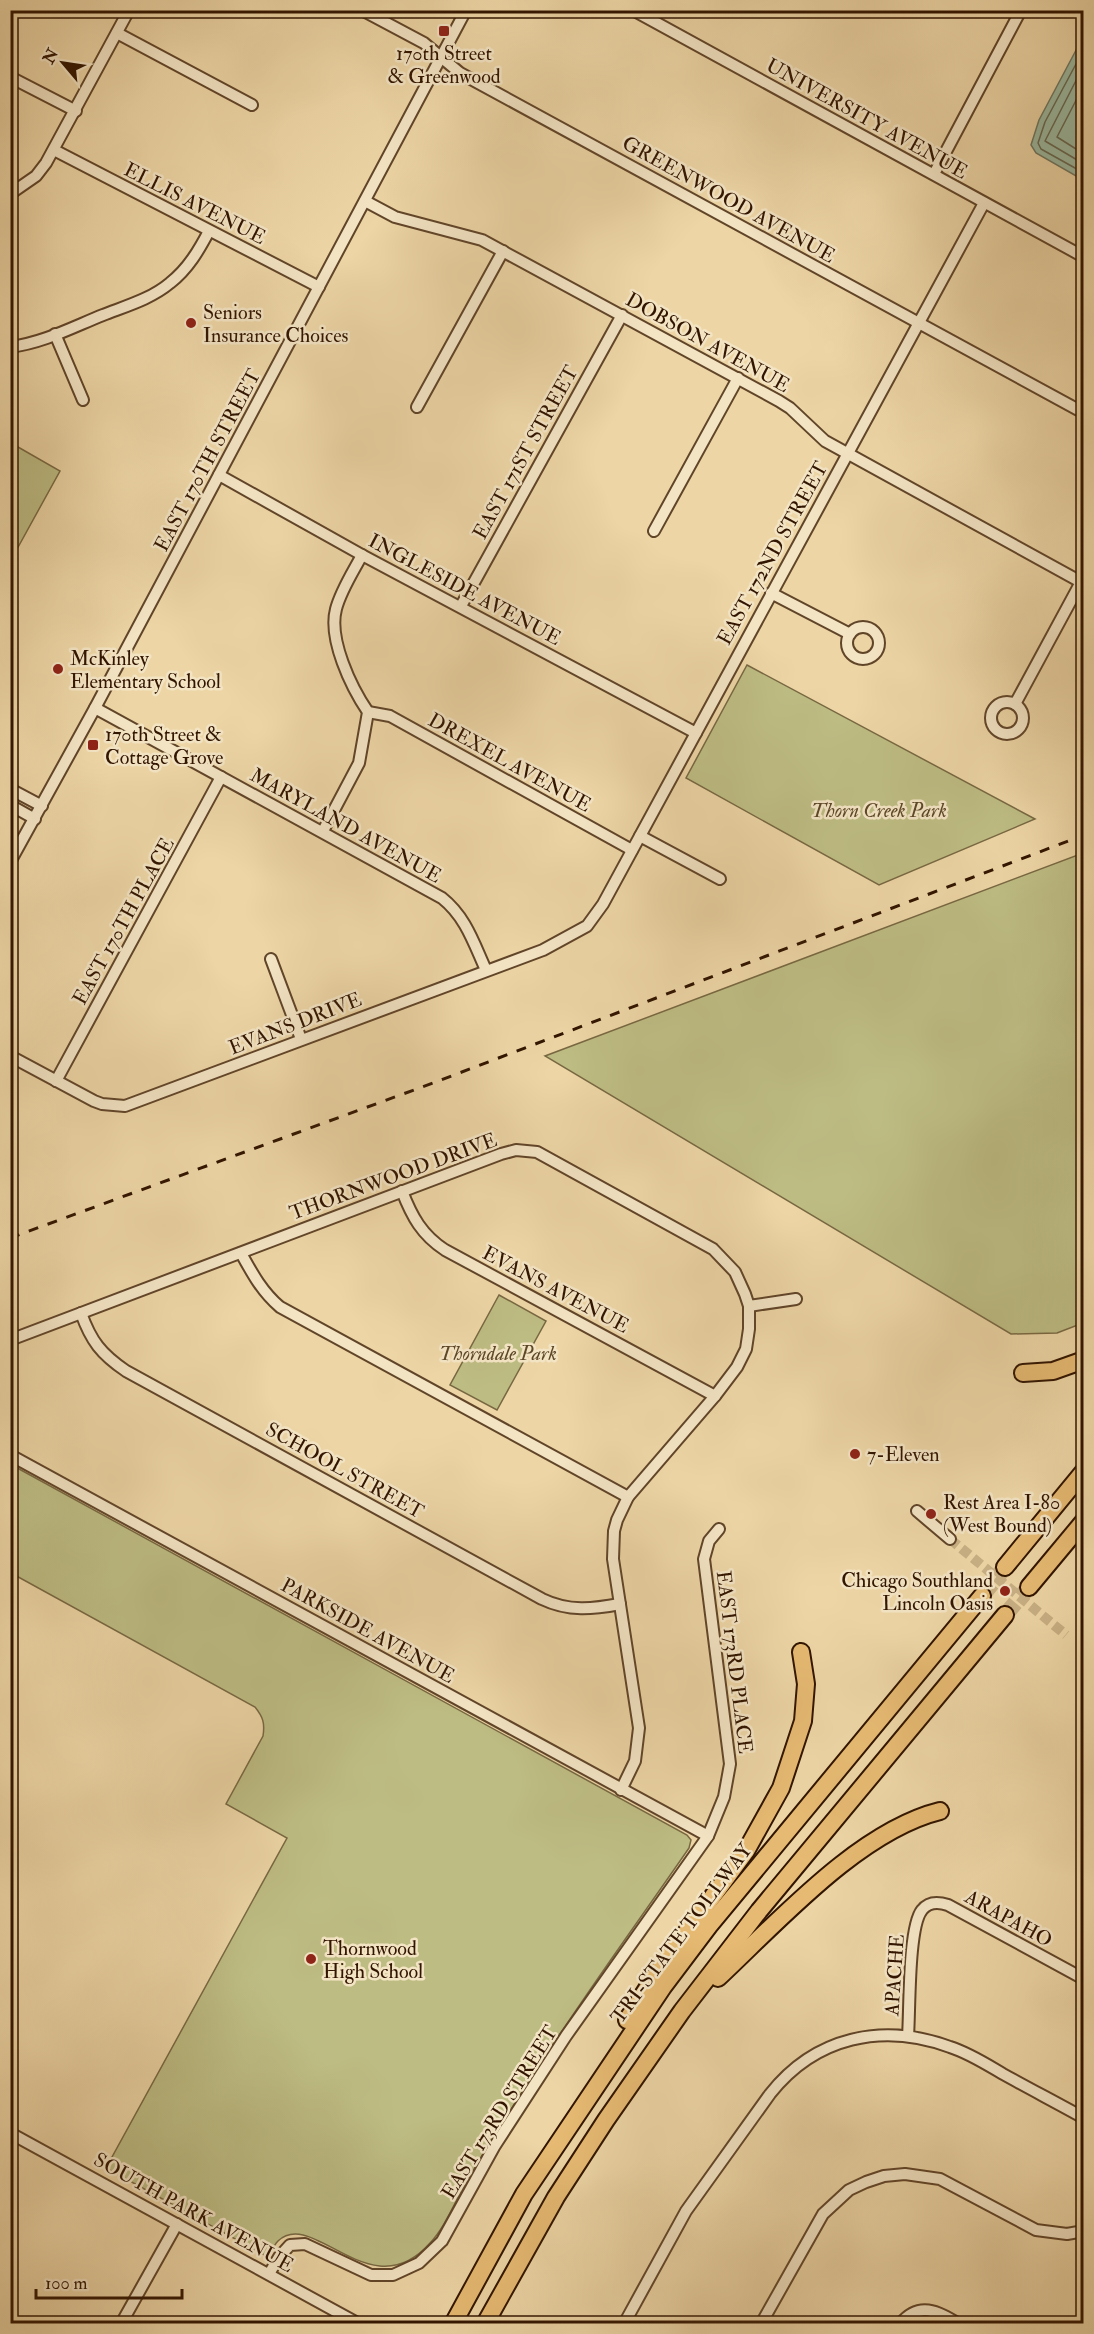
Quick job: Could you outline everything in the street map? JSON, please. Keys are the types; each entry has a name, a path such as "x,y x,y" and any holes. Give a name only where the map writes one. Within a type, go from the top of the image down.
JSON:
{"highway":[{"path":"1023,1373 1053,1371 1083,1360"},
{"path":"1005,1567 1083,1471"},
{"path":"1029,1587 1083,1521"},
{"name":"TRI-STATE TOLLWAY","path":"453,2324 524,2194 663,1987 709,1926 982,1596"},
{"path":"484,2324 563,2187 606,2120 682,2011 759,1911 1005,1615"},
{"path":"591,2091 613,2043 661,1967 746,1851 770,1811 781,1788 803,1721 806,1684 801,1652"},
{"path":"682,2011 822,1880 893,1828 940,1811"}],"street":[{"path":"10,194 36,176 54,150 129,10"},
{"name":"GREENWOOD AVENUE","path":"362,10 424,43 460,73 1083,413"},
{"name":"EAST 170TH STREET","path":"10,862 95,708 466,10"},
{"name":"UNIVERSITY AVENUE","path":"633,10 1083,257"},
{"path":"934,174 1022,10"},
{"path":"117,33 252,105"},
{"path":"10,77 76,111"},
{"name":"ELLIS AVENUE","path":"54,150 319,287"},
{"name":"DOBSON AVENUE","path":"365,201 395,218 473,236 738,378 790,408 817,435 847,453 1081,582 1015,704"},
{"name":"EAST 172ND STREET","path":"593,920 984,203"},
{"path":"10,347 55,334 141,300 170,284 190,263 209,231"},
{"path":"417,407 503,252"},
{"name":"EAST 171ST STREET","path":"460,606 621,315"},
{"path":"55,334 83,400"},
{"path":"654,531 738,378"},
{"name":"INGLESIDE AVENUE","path":"219,475 362,555 696,733"},
{"path":"323,831 359,763 368,712 358,698 349,676 334,627 338,600 362,555"},
{"path":"771,592 850,634"},
{"name":"MARYLAND AVENUE","path":"95,708 432,891 451,905 465,922 486,970"},
{"name":"DREXEL AVENUE","path":"368,712 390,716 632,850"},
{"name":"EAST 170TH PLACE","path":"56,1081 221,777"},
{"path":"10,789 42,806"},
{"path":"10,805 34,819"},
{"path":"640,836 720,879"},
{"name":"EVANS DRIVE","path":"10,1056 102,1104 125,1106 543,950 570,937 593,920"},
{"path":"271,959 302,1039"},
{"name":"THORNWOOD DRIVE","path":"10,1340 402,1191 509,1152 522,1150 537,1152 713,1249 735,1272 749,1306"},
{"name":"EVANS AVENUE","path":"402,1191 417,1224 433,1242 445,1250 715,1396"},
{"path":"241,1252 259,1286 280,1307 628,1497"},
{"path":"621,1790 635,1761 639,1728 612,1544 617,1520 628,1497 737,1367 746,1349 749,1306 796,1299"},
{"name":"SCHOOL STREET","path":"81,1313 94,1343 103,1354 126,1371 542,1599 572,1609 620,1604"},
{"name":"PARKSIDE AVENUE","path":"10,1455 708,1836"},
{"path":"917,1511 950,1539"},
{"name":"EAST 173RD PLACE","path":"708,1836 724,1797 730,1764 704,1559 709,1541 719,1529"},
{"name":"EAST 173RD STREET","path":"269,2274 290,2245 305,2244 371,2275 393,2275 419,2263 442,2241 494,2147 566,2036 708,1836"},
{"name":"APACHE","path":"908,2036 913,1943 918,1918 928,1905 940,1903 948,1905"},
{"name":"ARAPAHO","path":"948,1905 1082,1976"},
{"path":"624,2324 701,2189 782,2079 812,2055 848,2040 891,2034 941,2043 970,2055 1083,2118"},
{"name":"SOUTH PARK AVENUE","path":"10,2133 359,2324"},
{"path":"761,2324 823,2214 849,2190 884,2176 905,2174 940,2179 1036,2230 1068,2234 1083,2231"},
{"path":"121,2324 177,2224"},
{"path":"900,2324 909,2314 925,2310 935,2312 959,2324"}],"green space":[{"path":"11,443 60,471 11,560"},
{"name":"Thorn Creek Park","path":"747,665 1035,819 879,885 686,778"},
{"path":"1083,853 1083,1323 1057,1333 1011,1334 545,1056"},
{"name":"Thorndale Park","path":"499,1295 546,1321 497,1410 450,1385"},
{"name":"Thornwood High School","path":"10,1464 687,1835 691,1840 689,1848 544,2057 481,2158 441,2229 430,2243 408,2261 386,2266 365,2263 308,2236 292,2234 278,2241 268,2257 106,2168 287,1838 226,1804 263,1736 263,1720 255,1707 11,1573"}],"water":[{"path":"1083,37 1083,180 1036,153 1031,145 1039,120"}],"tunnel":[{"path":"950,1539 1066,1635"},
{"path":"982,1596 1005,1567"},
{"path":"1005,1615 1029,1587"}],"railway":[{"path":"10,1238 433,1083 1084,835"}],"place":[{"name":"170th Street & Greenwood","path":"444,31"},
{"name":"Seniors Insurance Choices","path":"191,323"},
{"name":"McKinley Elementary School","path":"58,669"},
{"name":"170th Street & Cottage Grove","path":"93,745"},
{"name":"7-Eleven","path":"855,1454"},
{"name":"Rest Area I-80 (West Bound)","path":"931,1514"},
{"name":"Chicago Southland Lincoln Oasis","path":"1005,1591"},
{"name":"Thornwood High School","path":"311,1959"}]}
